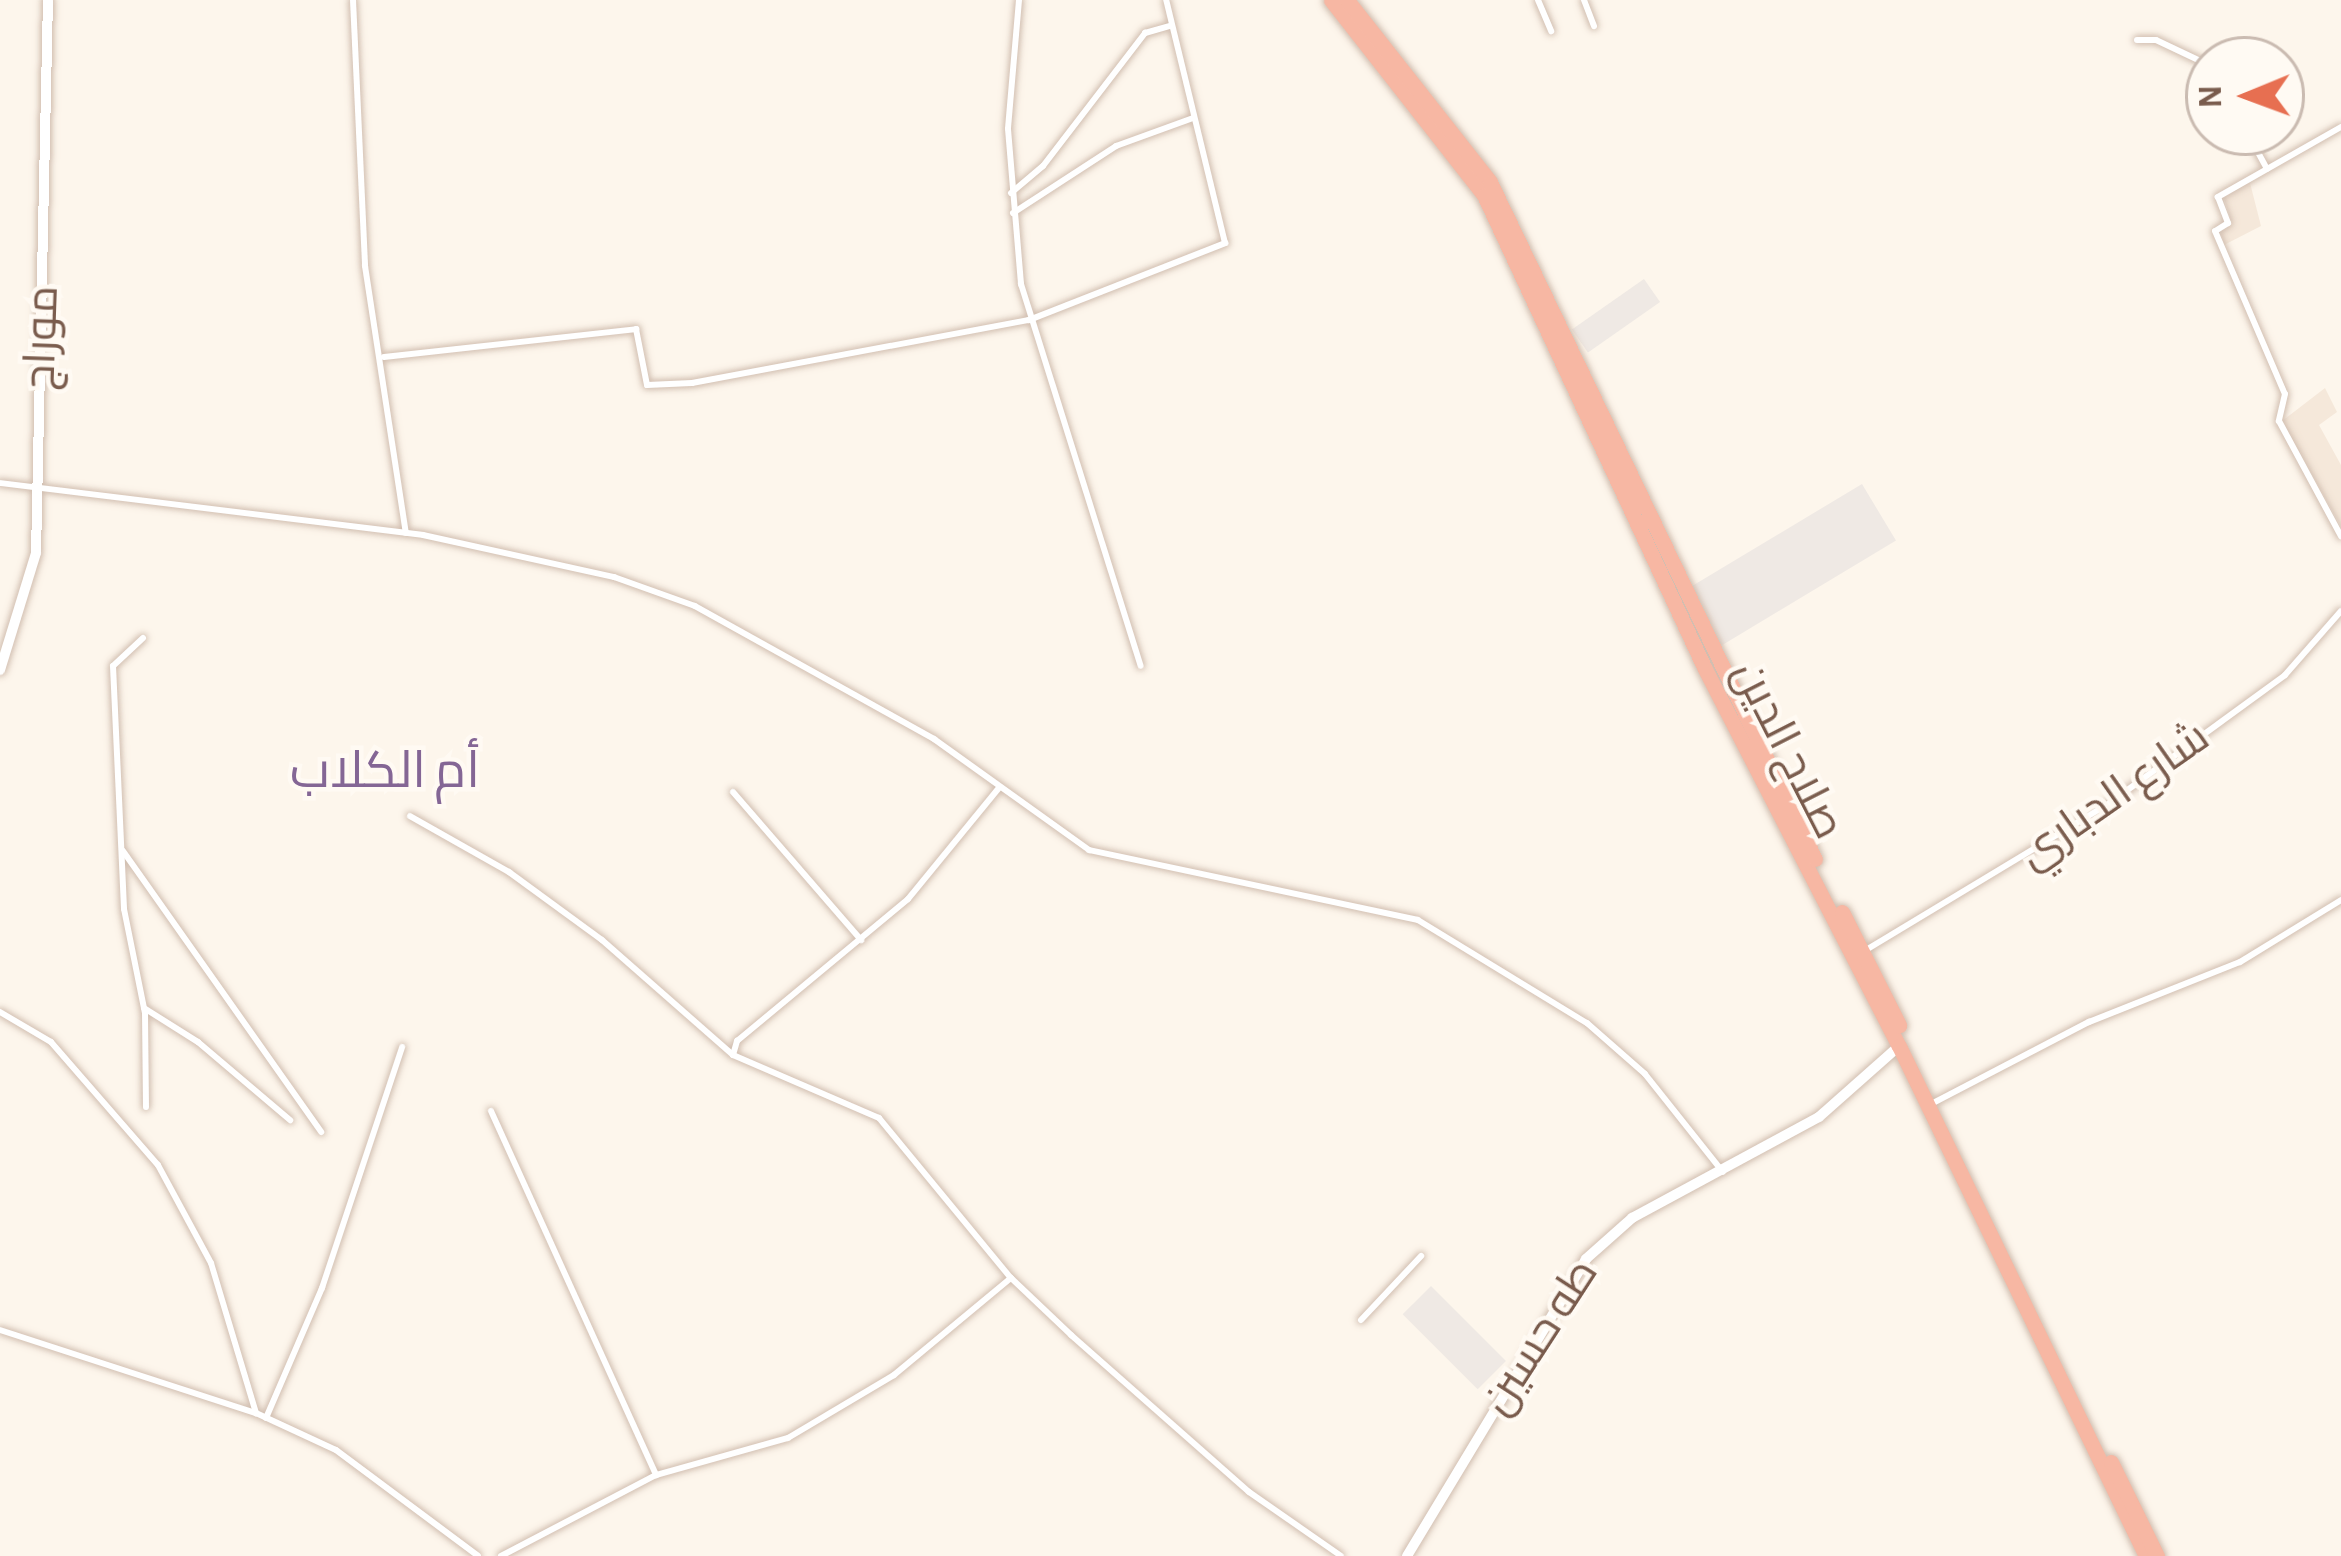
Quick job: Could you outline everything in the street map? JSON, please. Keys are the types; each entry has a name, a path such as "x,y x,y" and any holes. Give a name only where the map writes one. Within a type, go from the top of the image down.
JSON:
{"highway":[{"name":"صلاح الدين","path":"1331,0 1484,195 1685,628 1863,952 2146,1556"},
{"name":"صلاح الدين","path":"1347,0 1496,193 1899,1046 2157,1556"}],"street":[{"name":"موراج","path":"0,670 33,577 48,0"},
{"path":"353,0 363,243 384,357 406,533"},
{"path":"1019,0 1011,193 1029,320 1142,665"},
{"path":"1538,0 1551,31"},
{"path":"1584,0 1594,26"},
{"path":"384,357 636,328 647,385 692,383 1029,320 1225,242 1165,1"},
{"path":"1011,193 1042,166 1145,33 1170,26"},
{"path":"2137,40 2156,40 2185,54"},
{"path":"1012,213 1116,146 1193,118"},
{"path":"2340,531 2278,421 2284,394 2216,231 2228,223 2218,197 2341,127"},
{"path":"2260,156 2267,169"},
{"path":"0,483 406,533 614,577 695,606 817,668 1088,850 1418,920 1587,1023 1645,1073 1724,1173"},
{"name":"شارع الدباري","path":"1863,952 2111,802 2279,679 2341,611"},
{"path":"143,638 113,666 132,971 144,1008 146,1107"},
{"path":"733,1055 737,1041 908,899 999,788"},
{"path":"733,792 862,940"},
{"path":"410,816 508,872 602,940 733,1055 879,1118 1011,1278 1249,1492 1341,1556"},
{"path":"123,851 321,1132"},
{"path":"1935,1102 2089,1022 2240,962 2341,900"},
{"path":"144,1008 198,1042 290,1120"},
{"path":"0,1012 51,1042 158,1165 211,1263 256,1413"},
{"name":"طه حسين","path":"1406,1556 1586,1259 1632,1218 1724,1173 1776,1135 1819,1117 1899,1046"},
{"path":"266,1418 327,1274 402,1047"},
{"path":"491,1111 656,1475"},
{"path":"1361,1320 1421,1256"},
{"path":"501,1556 656,1475 788,1438 894,1376 1011,1278"},
{"path":"0,1330 256,1413 358,1462 478,1556"}],"shaded area":[{"path":"2249,179 2261,226 2224,245 2221,232 2232,224 2224,198"},
{"path":"1644,279 1660,302 1588,352 1572,329"},
{"path":"2325,388 2337,412 2319,425 2341,465 2341,526 2282,421"},
{"path":"1862,484 1896,541 1720,646 1686,590"},
{"path":"1431,1286 1506,1361 1478,1389 1403,1314"}],"district":[{"name":"أم الكلاب","path":"385,772"}]}
